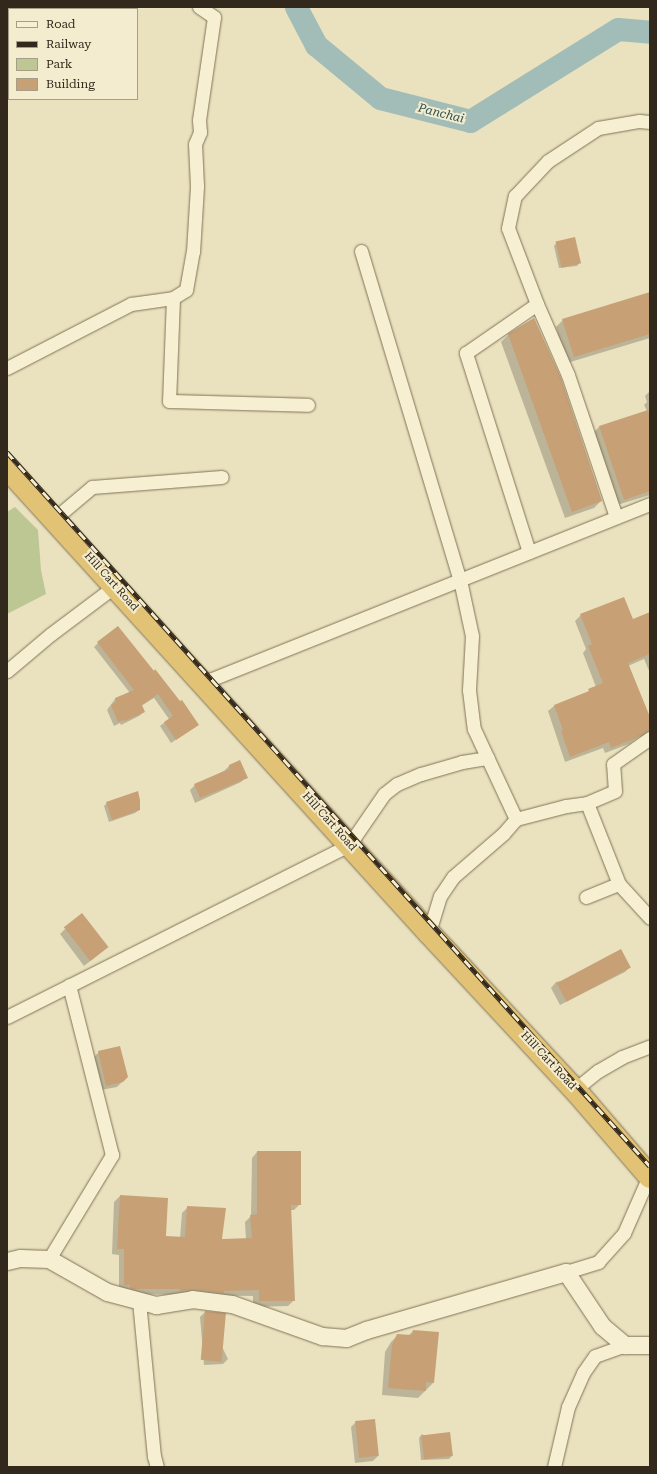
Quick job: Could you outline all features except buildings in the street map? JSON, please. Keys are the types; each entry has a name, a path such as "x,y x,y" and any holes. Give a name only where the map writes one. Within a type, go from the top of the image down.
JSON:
{"highway":[{"name":"Hill Cart Road","path":"7,468 429,933 576,1091 650,1176"}],"street":[{"path":"7,368 131,304 174,298 186,290 194,252 197,186 195,144 200,132 199,120 214,17 199,7"},
{"path":"616,517 568,375 537,304 508,228 515,196 548,161 598,128 639,121 650,122"},
{"path":"360,251 460,580 472,636 469,690 474,729 516,819"},
{"path":"174,298 169,401 308,405"},
{"path":"529,552 466,354 537,304"},
{"path":"54,519 92,487 222,476"},
{"path":"205,686 212,680 650,504"},
{"path":"7,671 51,634 115,586"},
{"path":"429,933 440,896 453,876 504,833 516,819 566,806 587,803 615,791 613,764 650,738"},
{"path":"7,1017 349,845 384,794 397,784 421,774 488,758"},
{"path":"587,803 619,884 650,918"},
{"path":"586,897 619,884"},
{"path":"49,1259 112,1155 69,985"},
{"path":"576,1091 578,1087 598,1071 622,1057 650,1046"},
{"path":"7,1261 20,1258 49,1259 107,1292 139,1301 156,1305 192,1299 232,1304 322,1336 346,1338 366,1330 598,1262 624,1233 650,1176"},
{"path":"566,1272 602,1326 625,1345"},
{"path":"139,1301 154,1456 157,1467"},
{"path":"554,1467 568,1407 583,1373 595,1356 625,1345 650,1345"}],"green space":[{"path":"15,507 38,530 41,570 46,594 7,614 7,512"}],"waterway":[{"name":"Panchai","path":"296,7 316,45 380,98 470,121 618,29 650,32"}],"railway":[{"path":"7,452 650,1166"}]}
